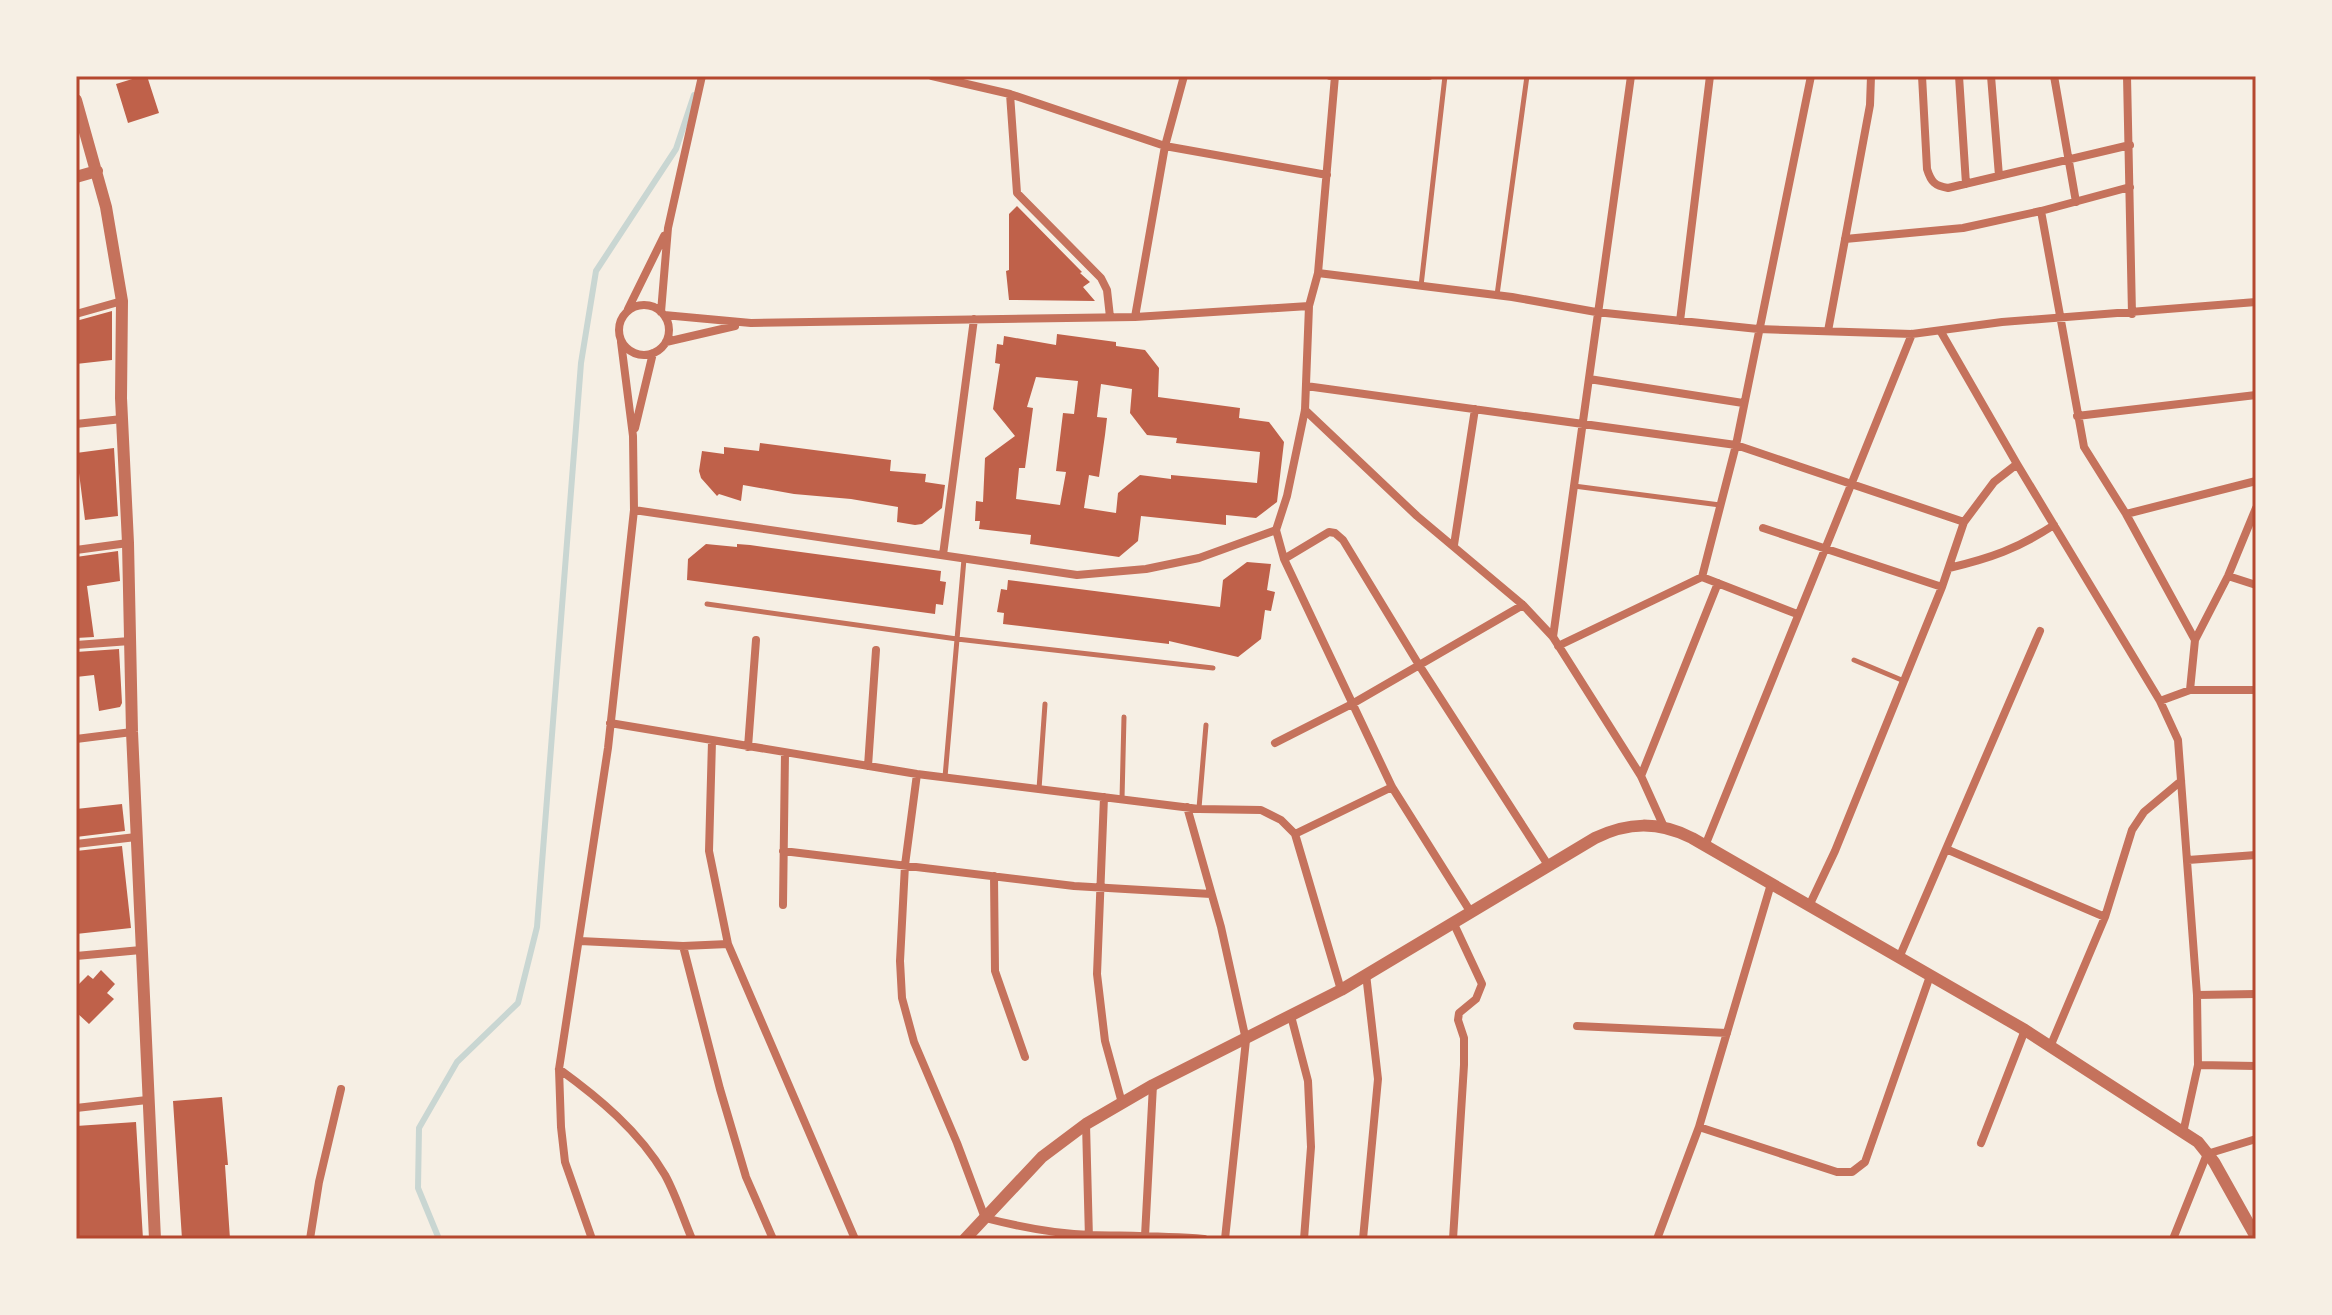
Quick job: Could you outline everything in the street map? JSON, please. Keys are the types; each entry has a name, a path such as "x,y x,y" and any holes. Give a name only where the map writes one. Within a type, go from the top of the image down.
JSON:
{"street":[{"path":"666,342 669,333 662,313 668,228 702,76"},
{"path":"932,76 1010,94 1165,146 1327,175"},
{"path":"1135,317 1165,146 1184,76"},
{"path":"1429,76 1333,76 1318,273 1309,306 1305,410 1287,496 1276,530 1284,559 1392,787 1470,911"},
{"path":"1553,637 1631,76"},
{"path":"1680,321 1710,76"},
{"path":"1702,577 1736,445 1811,76"},
{"path":"1828,331 1870,105 1871,76"},
{"path":"1922,76 1927,169 1931,180 1938,186 1948,188 2130,145"},
{"path":"1959,76 1966,184"},
{"path":"1991,76 1999,176"},
{"path":"2054,76 2076,202"},
{"path":"2127,76 2132,314"},
{"path":"1010,94 1017,193 1101,278 1107,290 1110,317"},
{"path":"76,100 97,171 122,301 122,419 132,732 155,1239"},
{"path":"76,177 97,171"},
{"path":"1845,239 1963,228 2130,187"},
{"path":"2041,211 2084,447 2126,514 2195,640"},
{"path":"592,1239 565,1162 559,1069 610,723 634,510 633,436 619,325 647,275 668,228"},
{"path":"1318,273 1680,321 1758,329 1912,334 2002,322 2256,302"},
{"path":"76,314 122,301"},
{"path":"627,311 644,305 662,313 751,323 1135,317 1309,306"},
{"path":"943,555 974,319"},
{"path":"633,436 653,353 666,342 751,323"},
{"path":"1941,332 2160,701 2178,740 2197,995 2198,1065 2183,1133"},
{"path":"1705,846 1912,334"},
{"path":"621,342 635,353 653,353"},
{"path":"1589,379 1743,403"},
{"path":"1306,386 1736,445 1964,522"},
{"path":"2077,416 2256,395"},
{"path":"1454,545 1475,409"},
{"path":"1305,410 1417,516 1523,605 1553,637 1641,776 1664,827"},
{"path":"76,424 122,419"},
{"path":"1809,906 1835,851 1942,587 1964,522 1994,482 2017,464"},
{"path":"2126,514 2256,481"},
{"path":"2190,690 2195,640 2228,576 2256,508"},
{"path":"634,510 1077,575 1146,569 1199,558 1276,530"},
{"path":"1949,568 1990,558 2023,545 2054,525"},
{"path":"1763,528 1942,587"},
{"path":"1284,559 1329,532 1343,540 1419,665 1548,865"},
{"path":"76,550 128,543"},
{"path":"2228,576 2256,585"},
{"path":"1558,646 1702,577 1797,614"},
{"path":"1641,776 1718,583"},
{"path":"1275,743 1352,704 1523,605"},
{"path":"1899,958 2040,631"},
{"path":"748,747 756,640"},
{"path":"76,645 130,641"},
{"path":"868,766 876,650"},
{"path":"2160,701 2190,690 2256,690"},
{"path":"610,723 945,778 1199,809 1261,810 1281,820 1295,834 1341,990"},
{"path":"76,739 132,732"},
{"path":"712,741 709,851 728,944 855,1239"},
{"path":"783,905 785,753"},
{"path":"917,774 905,865 900,961 902,998 914,1042 985,1218 1029,1234 1204,1239"},
{"path":"2050,1047 2105,917 2132,830 2144,812 2181,781"},
{"path":"1295,834 1392,787"},
{"path":"1104,797 1097,974 1105,1041 1122,1103"},
{"path":"1187,807 1221,927 1246,1040 1225,1239"},
{"path":"965,1239 1042,1157 1086,1124 1153,1085 1341,990 1548,865 1611,830 1628,826 1664,827 1705,846 2025,1030 2198,1142 2254,1228"},
{"path":"76,844 136,837"},
{"path":"1946,849 2105,917"},
{"path":"783,851 1099,888 1211,894"},
{"path":"2188,860 2256,855"},
{"path":"994,876 995,971 1025,1057"},
{"path":"1657,1239 1699,1127 1771,884"},
{"path":"1453,922 1482,984 1476,999 1459,1013 1458,1020 1464,1038 1464,1065 1453,1239"},
{"path":"580,941 683,946 728,944"},
{"path":"683,946 746,1177 773,1239"},
{"path":"76,956 141,950"},
{"path":"1363,1239 1378,1079 1366,974"},
{"path":"1699,1127 1837,1172 1852,1172 1865,1162 1930,976"},
{"path":"2197,995 2256,994"},
{"path":"1291,1016 1308,1081 1311,1147 1304,1239"},
{"path":"1577,1026 1727,1033"},
{"path":"1981,1143 2025,1030"},
{"path":"2198,1065 2256,1066"},
{"path":"559,1069 596,1096 637,1138 667,1179 692,1239"},
{"path":"1145,1237 1153,1085"},
{"path":"310,1239 319,1182 341,1089"},
{"path":"76,1108 147,1100"},
{"path":"1086,1124 1089,1237"},
{"path":"2207,1154 2256,1139"},
{"path":"2173,1239 2207,1154"}],"lane":[{"path":"1421,286 1445,76"},
{"path":"1497,295 1527,76"},
{"path":"1574,486 1721,505"},
{"path":"945,778 964,559"},
{"path":"707,604 957,639 1213,668"},
{"path":"1854,660 1904,681"},
{"path":"1039,789 1045,704"},
{"path":"1122,799 1124,717"},
{"path":"1199,809 1206,725"}],"building":[{"path":"147,76 159,113 128,123 116,84"},
{"path":"1017,206 1082,272 1090,282 1083,287 1095,301 1009,300 1006,271 1009,270 1009,214"},
{"path":"112,311 112,360 76,364 76,321"},
{"path":"1057,334 1116,342 1116,346 1145,350 1159,368 1158,397 1240,408 1239,418 1269,422 1284,442 1277,502 1256,518 1226,515 1226,525 1141,516 1138,541 1119,557 1030,544 1031,535 979,529 980,521 975,521 976,501 983,502 985,458 1015,436 993,409 1000,364 995,363 997,344 1003,345 1004,336 1056,345","holes":["1036,377 1078,381 1074,414 1063,413 1056,471 1066,472 1060,505 1016,499 1019,468 1025,468 1033,408 1027,407","1101,384 1132,389 1130,413 1147,435 1177,438 1176,443 1260,452 1257,483 1140,475 1118,493 1116,513 1084,508 1089,475 1099,477 1105,435 1107,418 1097,417"]},
{"path":"760,443 891,460 890,471 926,474 925,482 945,485 942,508 922,524 915,525 897,522 898,507 851,499 743,485 741,501 717,496 701,478 702,451 724,454 724,447 759,451"},
{"path":"114,448 118,516 85,520 79,473 76,473 76,453"},
{"path":"706,544 750,545 941,571 940,581 946,582 943,605 936,604 935,614 687,580 688,559"},
{"path":"118,551 120,581 87,586 94,637 76,638 76,557"},
{"path":"1247,562 1271,564 1267,590 1275,592 1271,611 1265,610 1261,639 1238,657 1169,641 1169,644 1003,624 1004,613 997,612 1001,589 1007,590 1008,580 1220,607 1223,580"},
{"path":"119,649 122,703 120,707 99,711 94,675 76,677 76,652"},
{"path":"122,804 125,831 76,837 76,809"},
{"path":"122,846 131,928 76,934 76,851"},
{"path":"101,970 115,984 107,993 114,999 89,1024 76,1012 76,987 88,975 93,979"},
{"path":"222,1097 230,1239 182,1239 173,1101"},
{"path":"136,1122 143,1239 76,1239 76,1126"}],"waterway":[{"path":"439,1239 418,1188 419,1128 457,1062 518,1003 537,927 581,363 596,271 676,149 694,95"}]}
